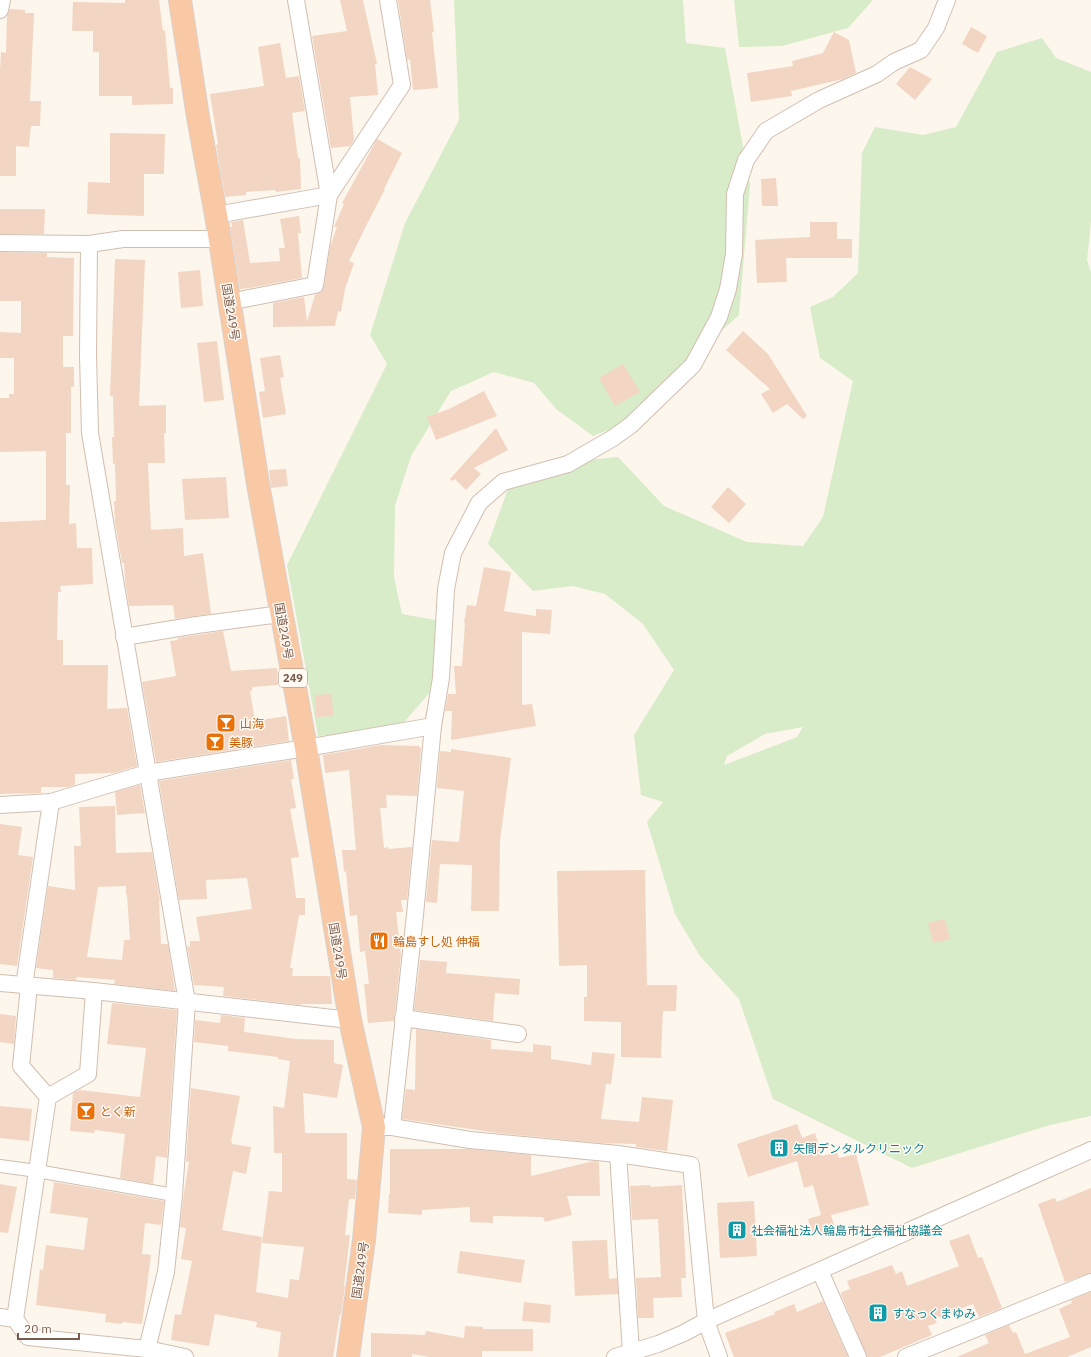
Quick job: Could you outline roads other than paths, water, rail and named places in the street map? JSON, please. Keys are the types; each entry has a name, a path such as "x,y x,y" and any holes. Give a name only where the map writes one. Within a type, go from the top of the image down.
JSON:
{"highway":[{"name":"国道249号","path":"180,0 198,118 216,215 258,484 306,748 350,1020 383,1127 364,1240 348,1357"}],"street":[{"path":"0,10 2,0"},
{"path":"230,302 315,285 329,195 296,0"},
{"path":"216,215 329,195 402,86 388,0"},
{"path":"719,1357 706,1321 691,1165 618,1154 470,1140 383,1127 403,1018 415,916 433,726 440,678 446,589 454,553 479,503 503,482 568,464 613,438 632,425 693,365 719,317 728,289 734,254 735,194 746,160 766,131 818,100 877,74 894,62 920,50 936,28 947,0"},
{"path":"0,242 89,244 123,239 220,240"},
{"path":"89,244 88,355 90,433 187,1002 174,1195 166,1272 147,1349"},
{"path":"124,637 281,614"},
{"path":"0,805 51,802 147,773 433,726"},
{"path":"48,1096 20,1066 26,986 51,802"},
{"path":"0,983 94,991 350,1020"},
{"path":"48,1096 88,1074 94,991"},
{"path":"403,1018 518,1034"},
{"path":"48,1096 38,1171 7,1318 28,1337 147,1349 185,1357"},
{"path":"615,1357 658,1344 684,1333 706,1321 1091,1150"},
{"path":"618,1154 630,1352"},
{"path":"0,1166 38,1171 174,1195"},
{"path":"820,1271 858,1357"},
{"path":"906,1357 1091,1282"}],"place":[{"name":"山海","path":"226,723"},
{"name":"美豚","path":"215,742"},
{"name":"輪島すし処 伸福","path":"379,941"},
{"name":"とく新","path":"86,1111"},
{"name":"矢間デンタルクリニック","path":"779,1148"},
{"name":"社会福祉法人輪島市社会福祉協議会","path":"737,1230"},
{"name":"すなっくまゆみ","path":"878,1313"}]}
